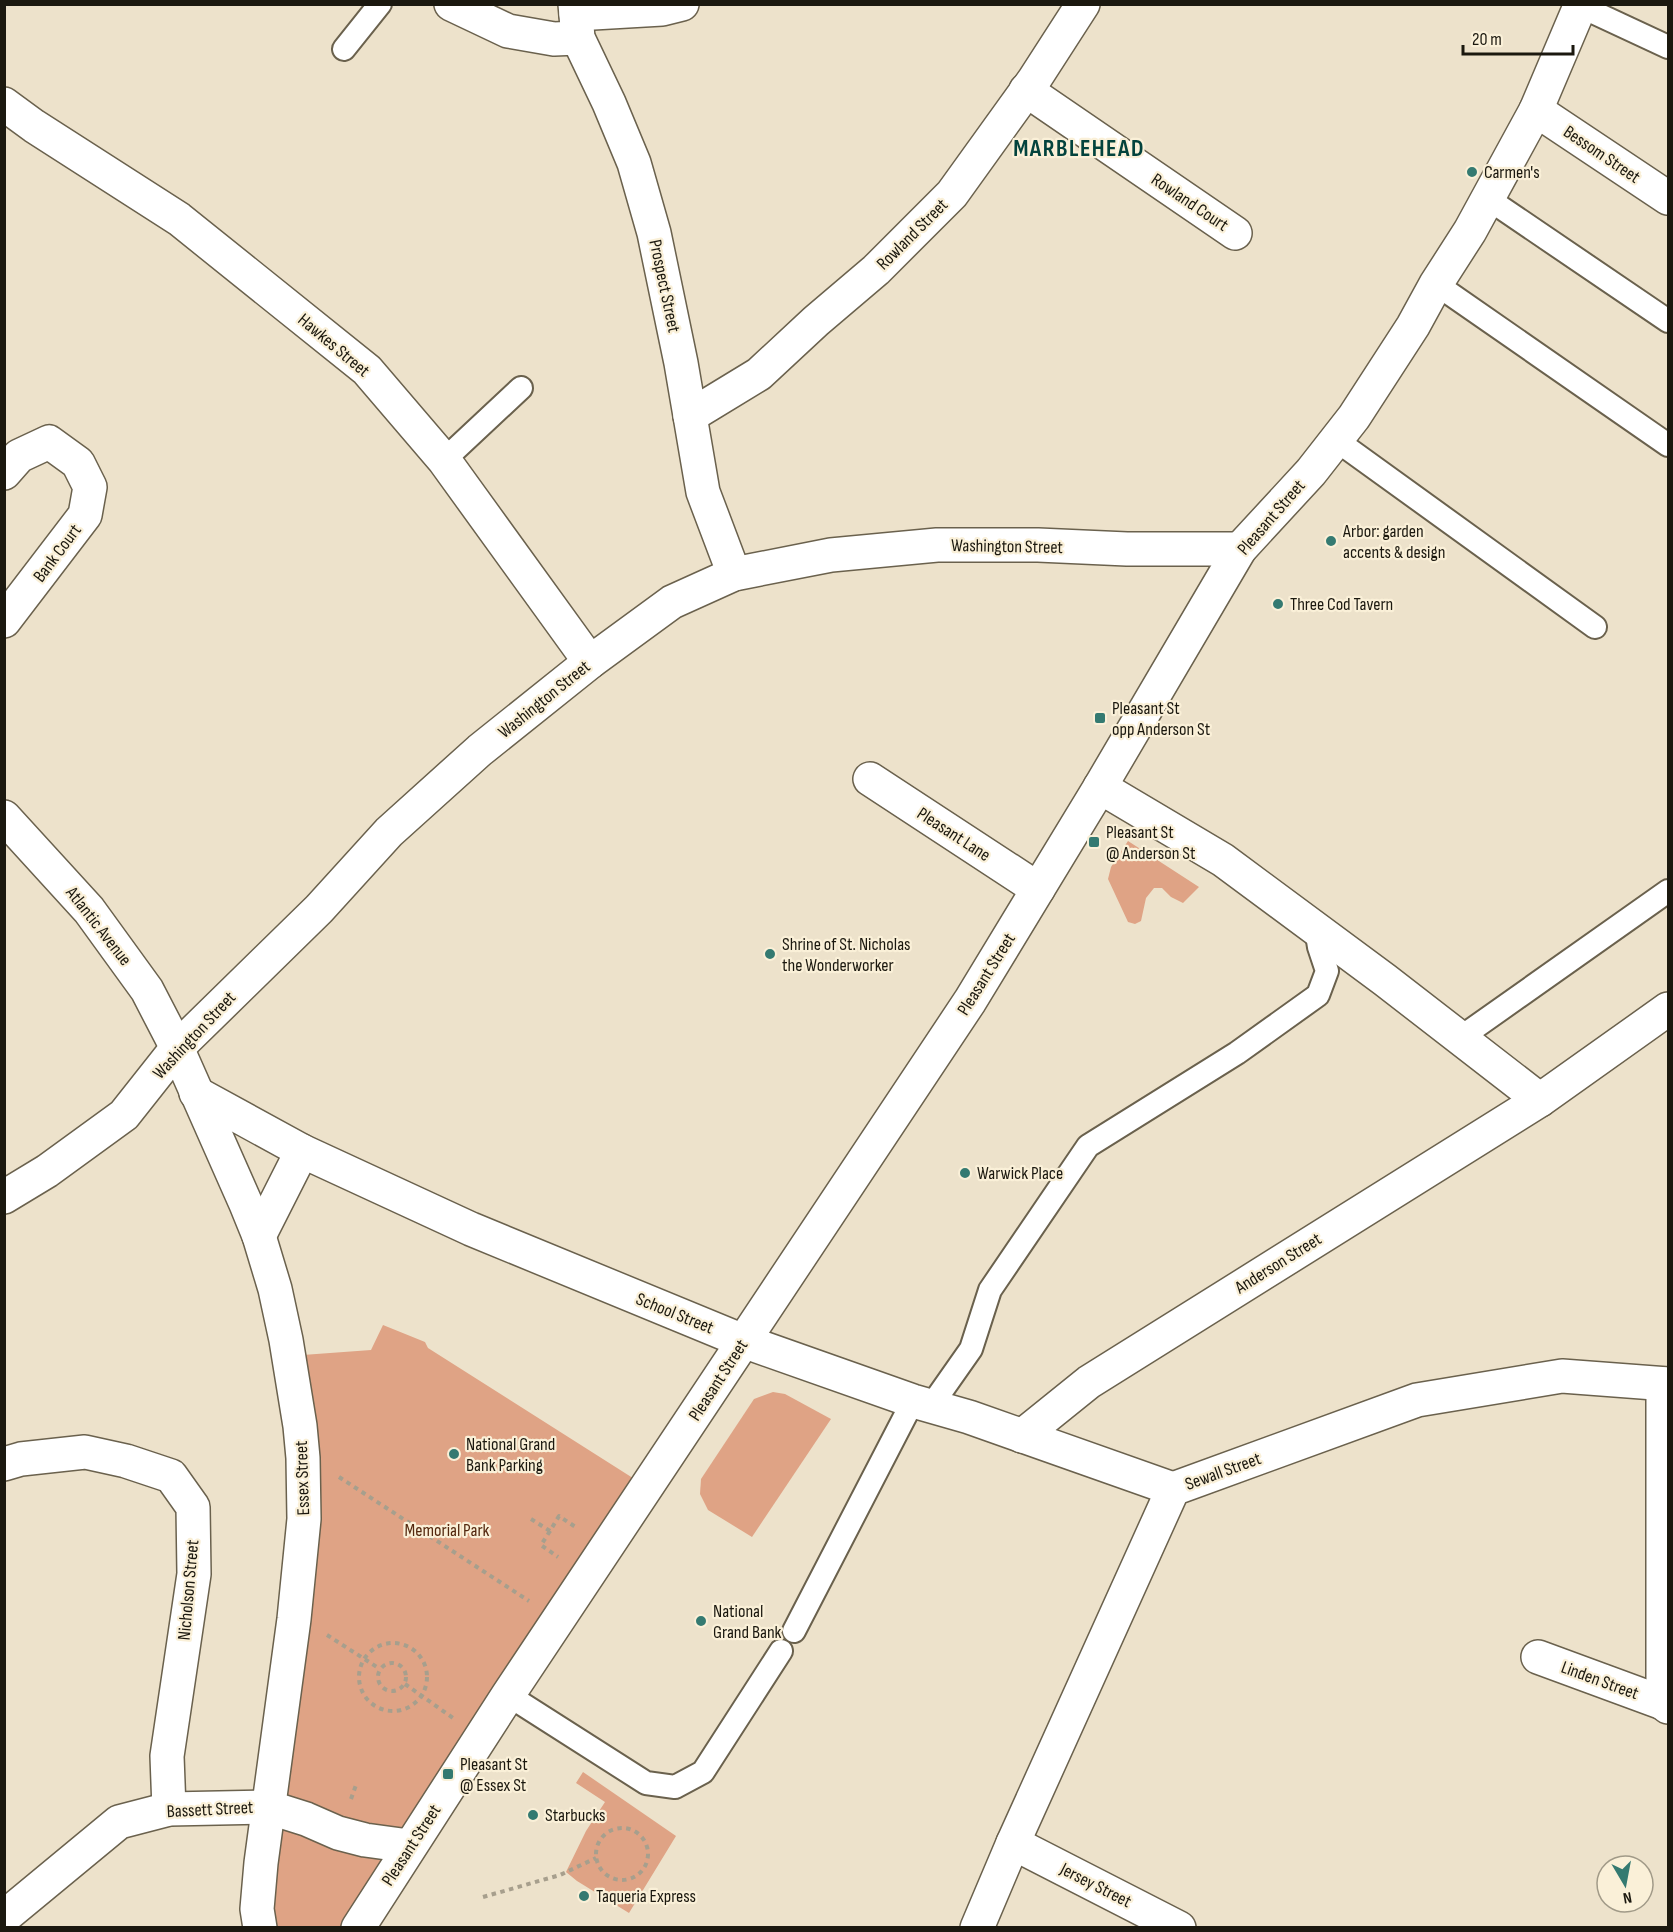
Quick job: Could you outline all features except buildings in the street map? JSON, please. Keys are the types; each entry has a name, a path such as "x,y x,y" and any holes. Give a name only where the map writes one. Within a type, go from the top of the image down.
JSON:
{"street":[{"path":"451,4 508,31 554,39 576,19 662,9 682,4"},
{"name":"Rowland Street","path":"690,416 759,374 876,270 952,194 1026,90 1083,4"},
{"name":"Pleasant Street","path":"358,1928 508,1695 970,1001 1100,787 1240,549 1311,472 1354,417 1413,326 1436,284 1470,231 1536,110 1581,5"},
{"name":"Prospect Street","path":"576,19 634,163 656,243 681,363 704,492 734,574"},
{"name":"Rowland Court","path":"1026,90 1236,232"},
{"name":"Hawkes Street","path":"4,104 34,126 179,219 367,370 444,460 590,662"},
{"name":"Bessom Street","path":"1536,110 1668,198"},
{"name":"Bank Court","path":"4,473 19,456 49,442 78,463 90,487 85,515 4,621"},
{"name":"Washington Street","path":"4,1197 47,1171 124,1115 177,1048 320,909 389,832 480,750 590,662 672,602 734,574 831,555 937,545 1240,549"},
{"name":"Pleasant Lane","path":"870,779 1038,889"},
{"path":"1100,787 1223,860 1316,928 1540,1100"},
{"name":"Atlantic Avenue","path":"4,816 104,927 147,990 177,1048"},
{"name":"Anderson Street","path":"1022,1436 1089,1382 1540,1100 1668,1009"},
{"name":"Essex Street","path":"177,1048 259,1236 275,1289 286,1340 303,1458 304,1519 294,1619 268,1807 257,1909 260,1928"},
{"name":"School Street","path":"196,1093 302,1151 500,1242 743,1341 1173,1489"},
{"path":"259,1236 302,1151"},
{"name":"Sewall Street","path":"977,1928 1173,1489 1418,1400 1562,1376 1666,1384"},
{"name":"Linden Street","path":"1538,1658 1666,1705 1666,1384"},
{"name":"Nicholson Street","path":"4,1464 21,1459 85,1452 126,1461 171,1476 193,1507 194,1574 167,1756 169,1809"},
{"name":"Bassett Street","path":"4,1917 119,1822 169,1809 268,1807 306,1819 338,1833 365,1840 409,1846"},
{"name":"Jersey Street","path":"1013,1843 1179,1928"}],"lane":[{"path":"344,48 380,4"},
{"path":"1581,5 1668,47"},
{"path":"1487,198 1668,321"},
{"path":"1436,284 1668,445"},
{"path":"444,460 521,388"},
{"path":"1336,440 1595,627"},
{"path":"1460,1038 1668,891"},
{"path":"794,1631 922,1403 970,1349 990,1290 1088,1146 1237,1053 1318,995 1326,970 1316,928"},
{"path":"508,1695 645,1783 675,1787 703,1772 781,1651"}],"path":[{"path":"335,1474 529,1602"},
{"path":"558,1557 541,1545 559,1516 577,1528"},
{"path":"531,1519 550,1531"},
{"path":"294,1619 327,1635 380,1670"},
{"path":"402,1644 412,1649 425,1665 426,1686 421,1696 413,1705 391,1712 380,1709 369,1702 362,1692 359,1681 364,1659 371,1650 381,1645 402,1644"},
{"path":"388,1664 401,1666 406,1674 405,1684 399,1690 389,1692 385,1690 378,1678 380,1670 388,1664"},
{"path":"405,1684 482,1737"},
{"path":"620,1828 628,1828 642,1837 648,1852 643,1869 628,1879 611,1877 604,1872 596,1858 600,1840 612,1830 620,1828"},
{"path":"483,1897 560,1875 596,1858"}],"green space":[{"path":"1128,841 1199,887 1183,903 1171,897 1162,888 1154,888 1146,898 1141,921 1135,924 1128,922 1108,879 1111,867"},
{"name":"Memorial Park","path":"383,1325 425,1342 428,1348 647,1487 358,1927 260,1928 294,1619 289,1356 371,1350"},
{"path":"773,1392 785,1394 831,1419 752,1537 708,1510 700,1494 701,1479 754,1399"},
{"path":"583,1772 676,1836 629,1913 566,1872 586,1831 605,1802 576,1783"}],"place":[{"name":"Carmen's","path":"1472,172"},
{"name":"Arbor: garden accents & design","path":"1331,541"},
{"name":"Three Cod Tavern","path":"1278,604"},
{"name":"Pleasant St opp Anderson St","path":"1100,718"},
{"name":"Pleasant St @ Anderson St","path":"1094,842"},
{"name":"Shrine of St. Nicholas the Wonderworker","path":"770,954"},
{"name":"Warwick Place","path":"965,1173"},
{"name":"National Grand Bank Parking","path":"454,1454"},
{"name":"National Grand Bank","path":"701,1621"},
{"name":"Pleasant St @ Essex St","path":"448,1774"},
{"name":"Starbucks","path":"533,1815"},
{"name":"Taqueria Express","path":"584,1896"}],"district":[{"name":"MARBLEHEAD","path":"1079,148"}]}
